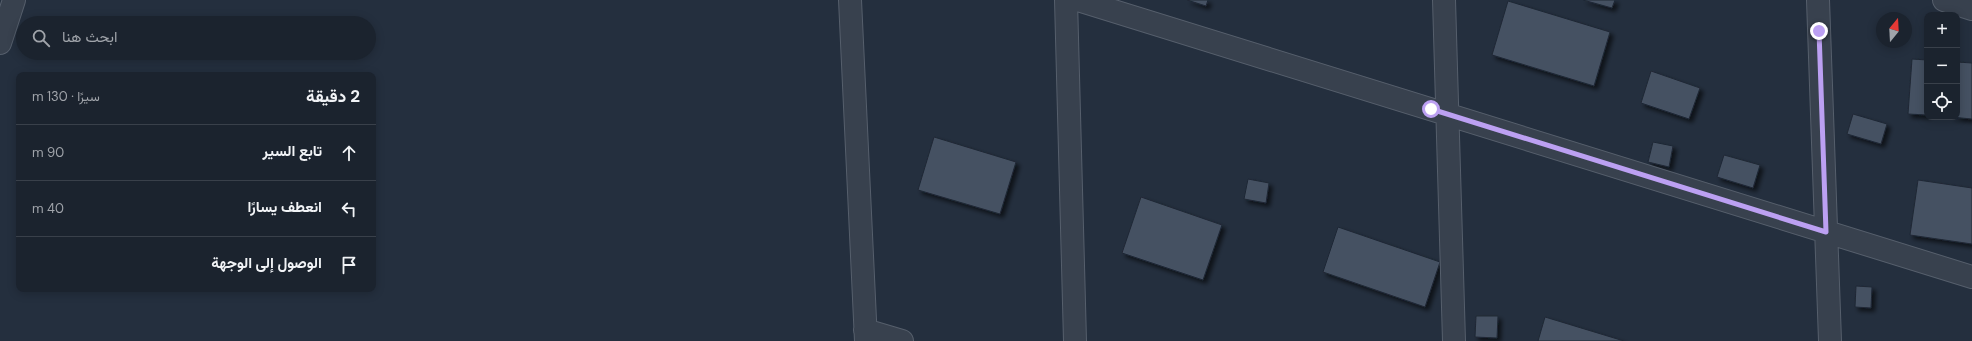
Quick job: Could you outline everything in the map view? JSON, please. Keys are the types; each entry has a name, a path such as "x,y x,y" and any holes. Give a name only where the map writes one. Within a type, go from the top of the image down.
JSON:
{"street":[{"path":"0,43 14,0"},
{"path":"850,0 866,335 902,341"},
{"path":"1066,0 1075,341"},
{"path":"1078,0 1972,277"},
{"path":"1444,0 1446,114 1454,341"},
{"path":"1818,0 1830,341"},
{"path":"1944,0 1972,9"}],"building":[{"path":"1187,0 1208,0 1206,6"},
{"path":"1583,0 1615,0 1612,8"},
{"path":"1508,1 1610,32 1594,86 1492,55"},
{"path":"1912,59 1924,60 1924,115 1908,114"},
{"path":"1960,62 1972,63 1972,119 1960,118"},
{"path":"1651,71 1700,88 1689,119 1641,103"},
{"path":"1853,114 1887,124 1881,144 1847,134"},
{"path":"934,137 1016,162 1000,214 918,190"},
{"path":"1653,142 1673,146 1669,167 1648,162"},
{"path":"1724,155 1760,165 1753,188 1717,177"},
{"path":"1248,179 1269,183 1266,203 1244,199"},
{"path":"1918,180 1972,188 1972,244 1910,235"},
{"path":"1141,197 1222,225 1203,280 1122,253"},
{"path":"1338,227 1440,262 1425,307 1323,272"},
{"path":"1856,286 1872,287 1871,308 1855,307"},
{"path":"1476,316 1498,316 1497,338 1475,337"},
{"path":"1545,317 1624,341 1538,341"}],"route":[{"path":"1431,109 1826,232 1819,31"}]}
